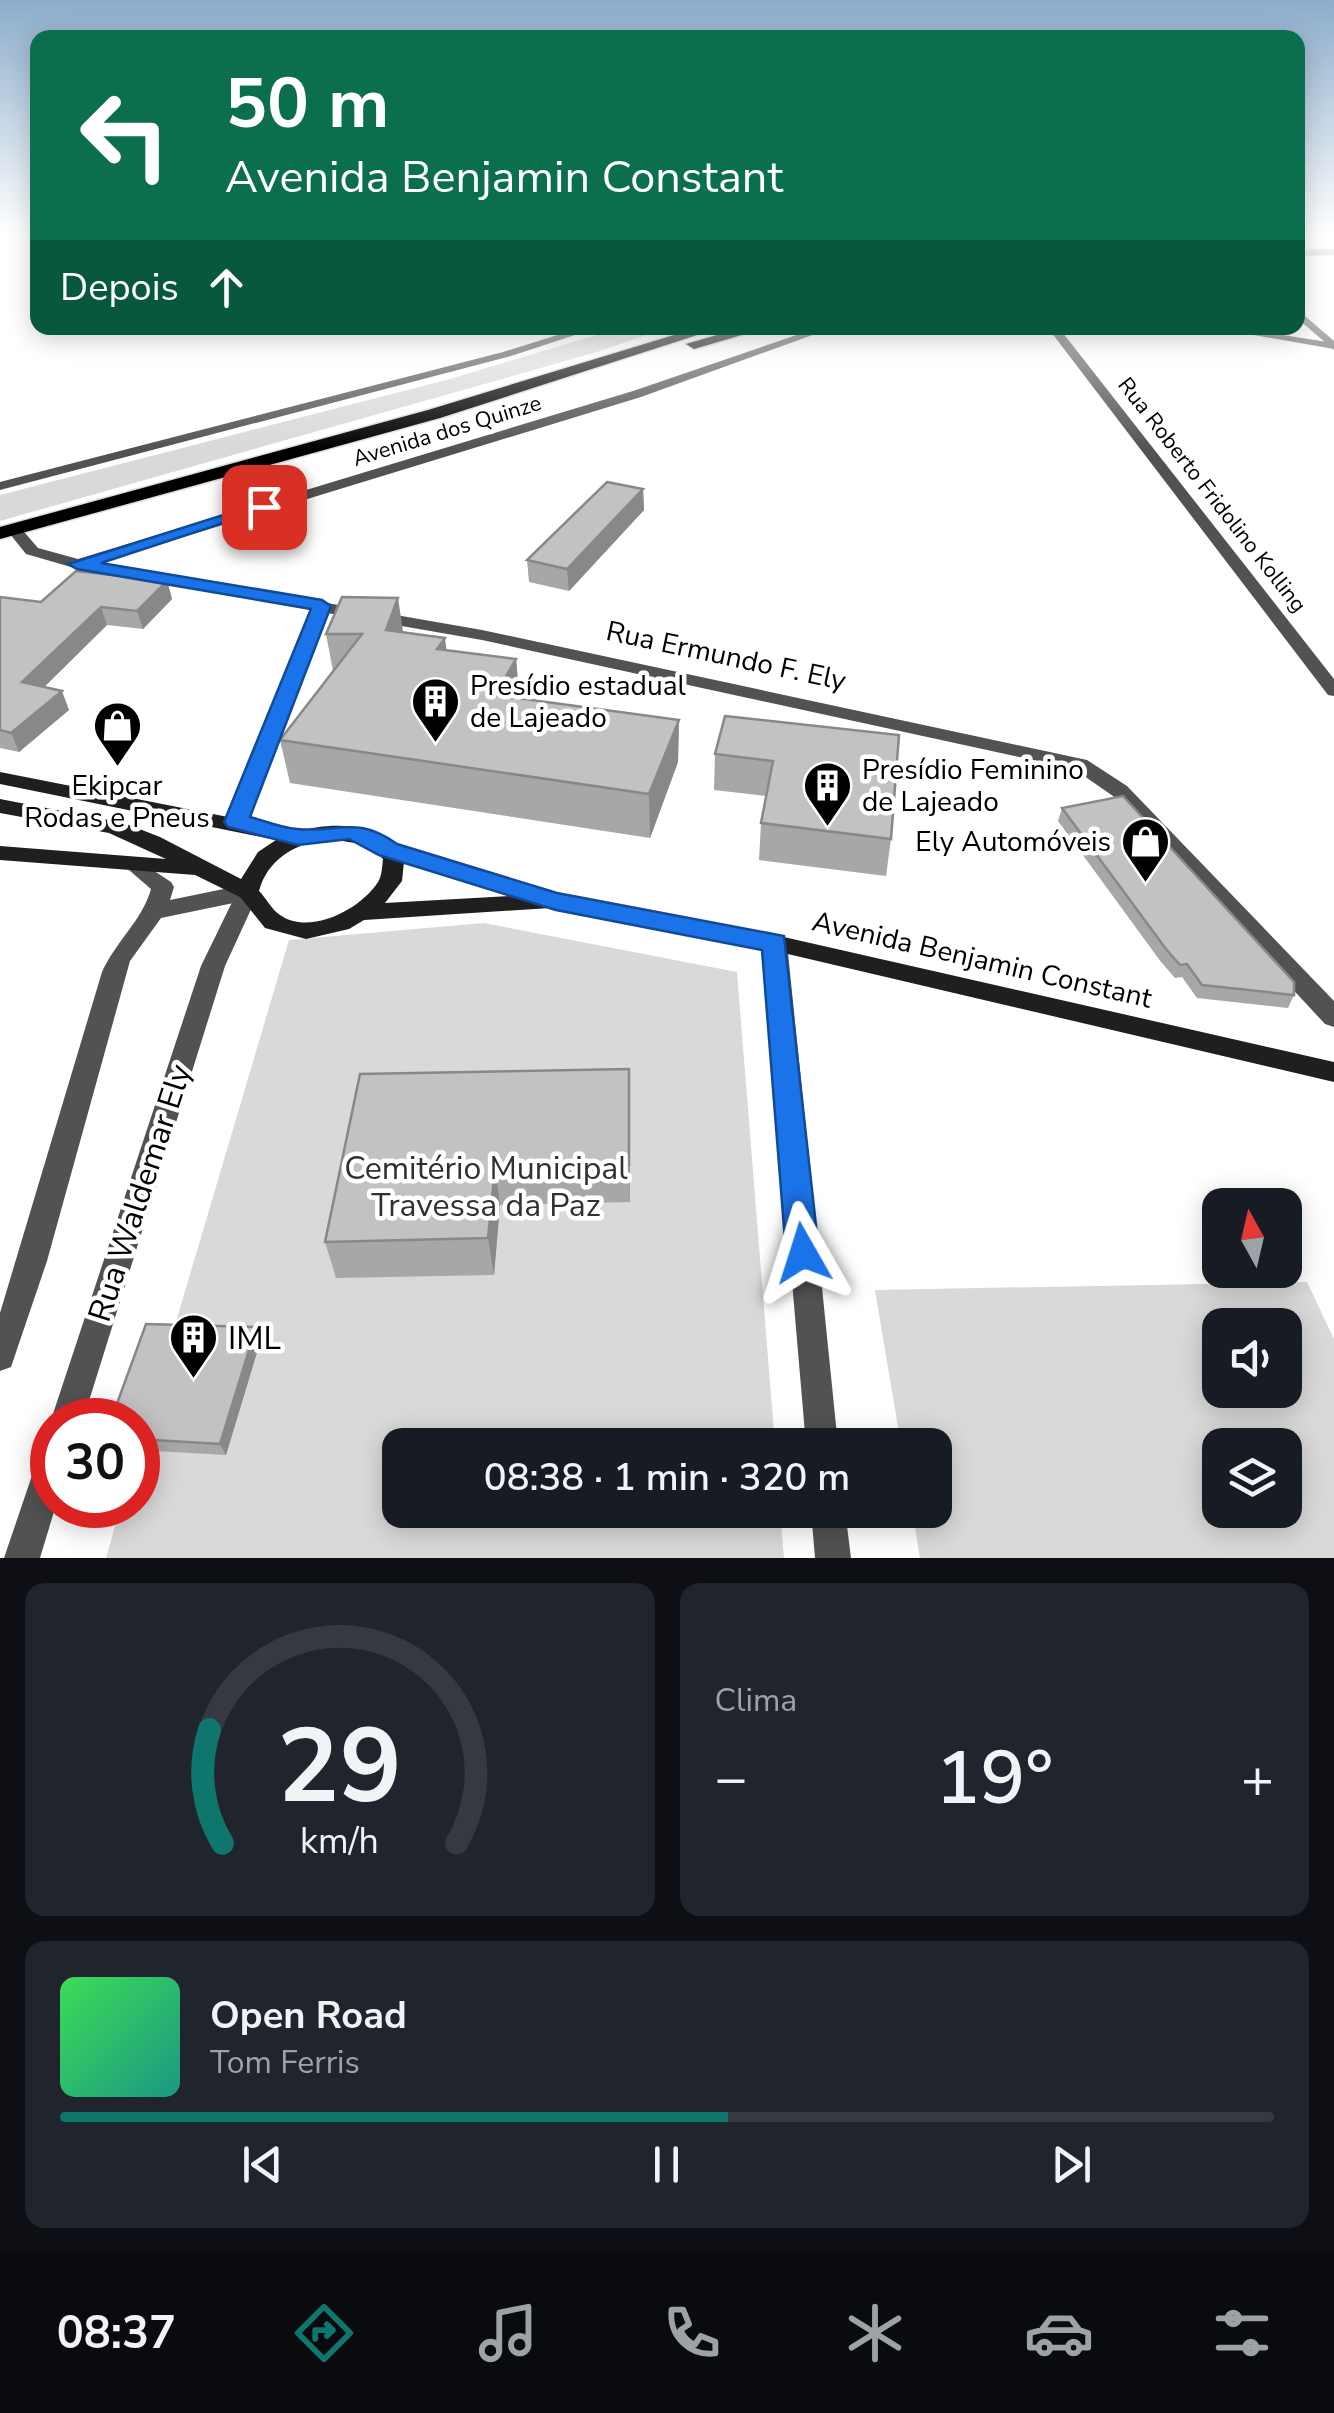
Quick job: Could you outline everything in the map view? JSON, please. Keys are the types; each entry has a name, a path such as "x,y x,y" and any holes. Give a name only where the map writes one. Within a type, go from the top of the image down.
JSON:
{"highway":[{"path":"609,362 689,335"},
{"path":"7,531 609,362 727,335"}],"main road":[{"path":"0,778 236,822 298,838 349,832 372,838 388,850 395,874 390,888 366,912 337,925 306,929 277,924 256,911 248,892 257,866 298,838"},
{"path":"0,806 150,840 195,869 248,892"},
{"name":"Avenida Benjamin Constant","path":"388,850 556,902 775,943 1334,1072"},
{"path":"0,853 195,869"},
{"name":"Avenida Benjamin Constant","path":"366,912 556,902"}],"street":[{"path":"1305,320 1334,346"},
{"path":"0,486 567,335"},
{"name":"Avenida dos Quinze","path":"77,564 656,388 806,335"},
{"name":"Rua Roberto Fridolino Kolling","path":"1059,335 1334,691"},
{"path":"1264,335 1334,346"},
{"name":"Rua Ermundo F. Ely","path":"7,531 32,551 77,564 482,635 1080,764 1120,791 1334,1017"},
{"path":"236,822 322,606"},
{"path":"0,1356 22,1298 116,966 158,912 162,887 134,864"},
{"path":"158,912 248,892"},
{"name":"Rua Waldemar Ely","path":"73,1398 213,966 248,892"},
{"path":"775,943 820,1428"},
{"path":"22,1558 32,1528"},
{"path":"830,1528 833,1558"}],"green space":[{"path":"597,335 646,335 0,521 0,495 450,379"},
{"name":"Cemitério Municipal Travessa da Paz","path":"484,923 737,972 774,1428 382,1428 382,1528 782,1528 784,1558 106,1558 114,1528 160,1528 160,1398 153,1398 289,940"},
{"path":"1302,1282 1307,1282 1334,1339 1334,1558 920,1558 915,1528 952,1528 952,1428 898,1428 875,1290 1202,1284 1202,1288 1302,1288"}],"building":[{"path":"607,482 643,489 567,569 527,560"},
{"path":"76,571 167,581 137,611 101,607 22,682 62,691 11,733 0,730 0,597 41,602"},
{"path":"342,597 398,598 386,630 445,638 437,649 516,659 495,695 679,720 649,794 280,740 362,634 326,634"},
{"path":"725,716 899,735 891,839 761,823 773,761 715,754"},
{"name":"Ely Automóveis","path":"1123,796 1294,982 1294,995 1202,985 1187,964 1180,965 1166,949 1062,808"},
{"path":"629,1069 629,1165 495,1168 488,1238 325,1242 360,1074"},
{"name":"IML","path":"146,1324 256,1327 220,1444 160,1440 160,1398 119,1398"}],"place":[{"name":"Presídio estadual de Lajeado","path":"435,744"},
{"name":"Ekipcar Rodas e Pneus","path":"117,768"},
{"name":"Presídio Feminino de Lajeado","path":"827,828"},
{"name":"Ely Automóveis","path":"1146,884"},
{"name":"IML","path":"193,1380"}],"route":[{"path":"264,507 77,564 322,606 236,822 298,838 324,831 349,832 372,838 388,850 556,902 775,943 803,1253"}]}
